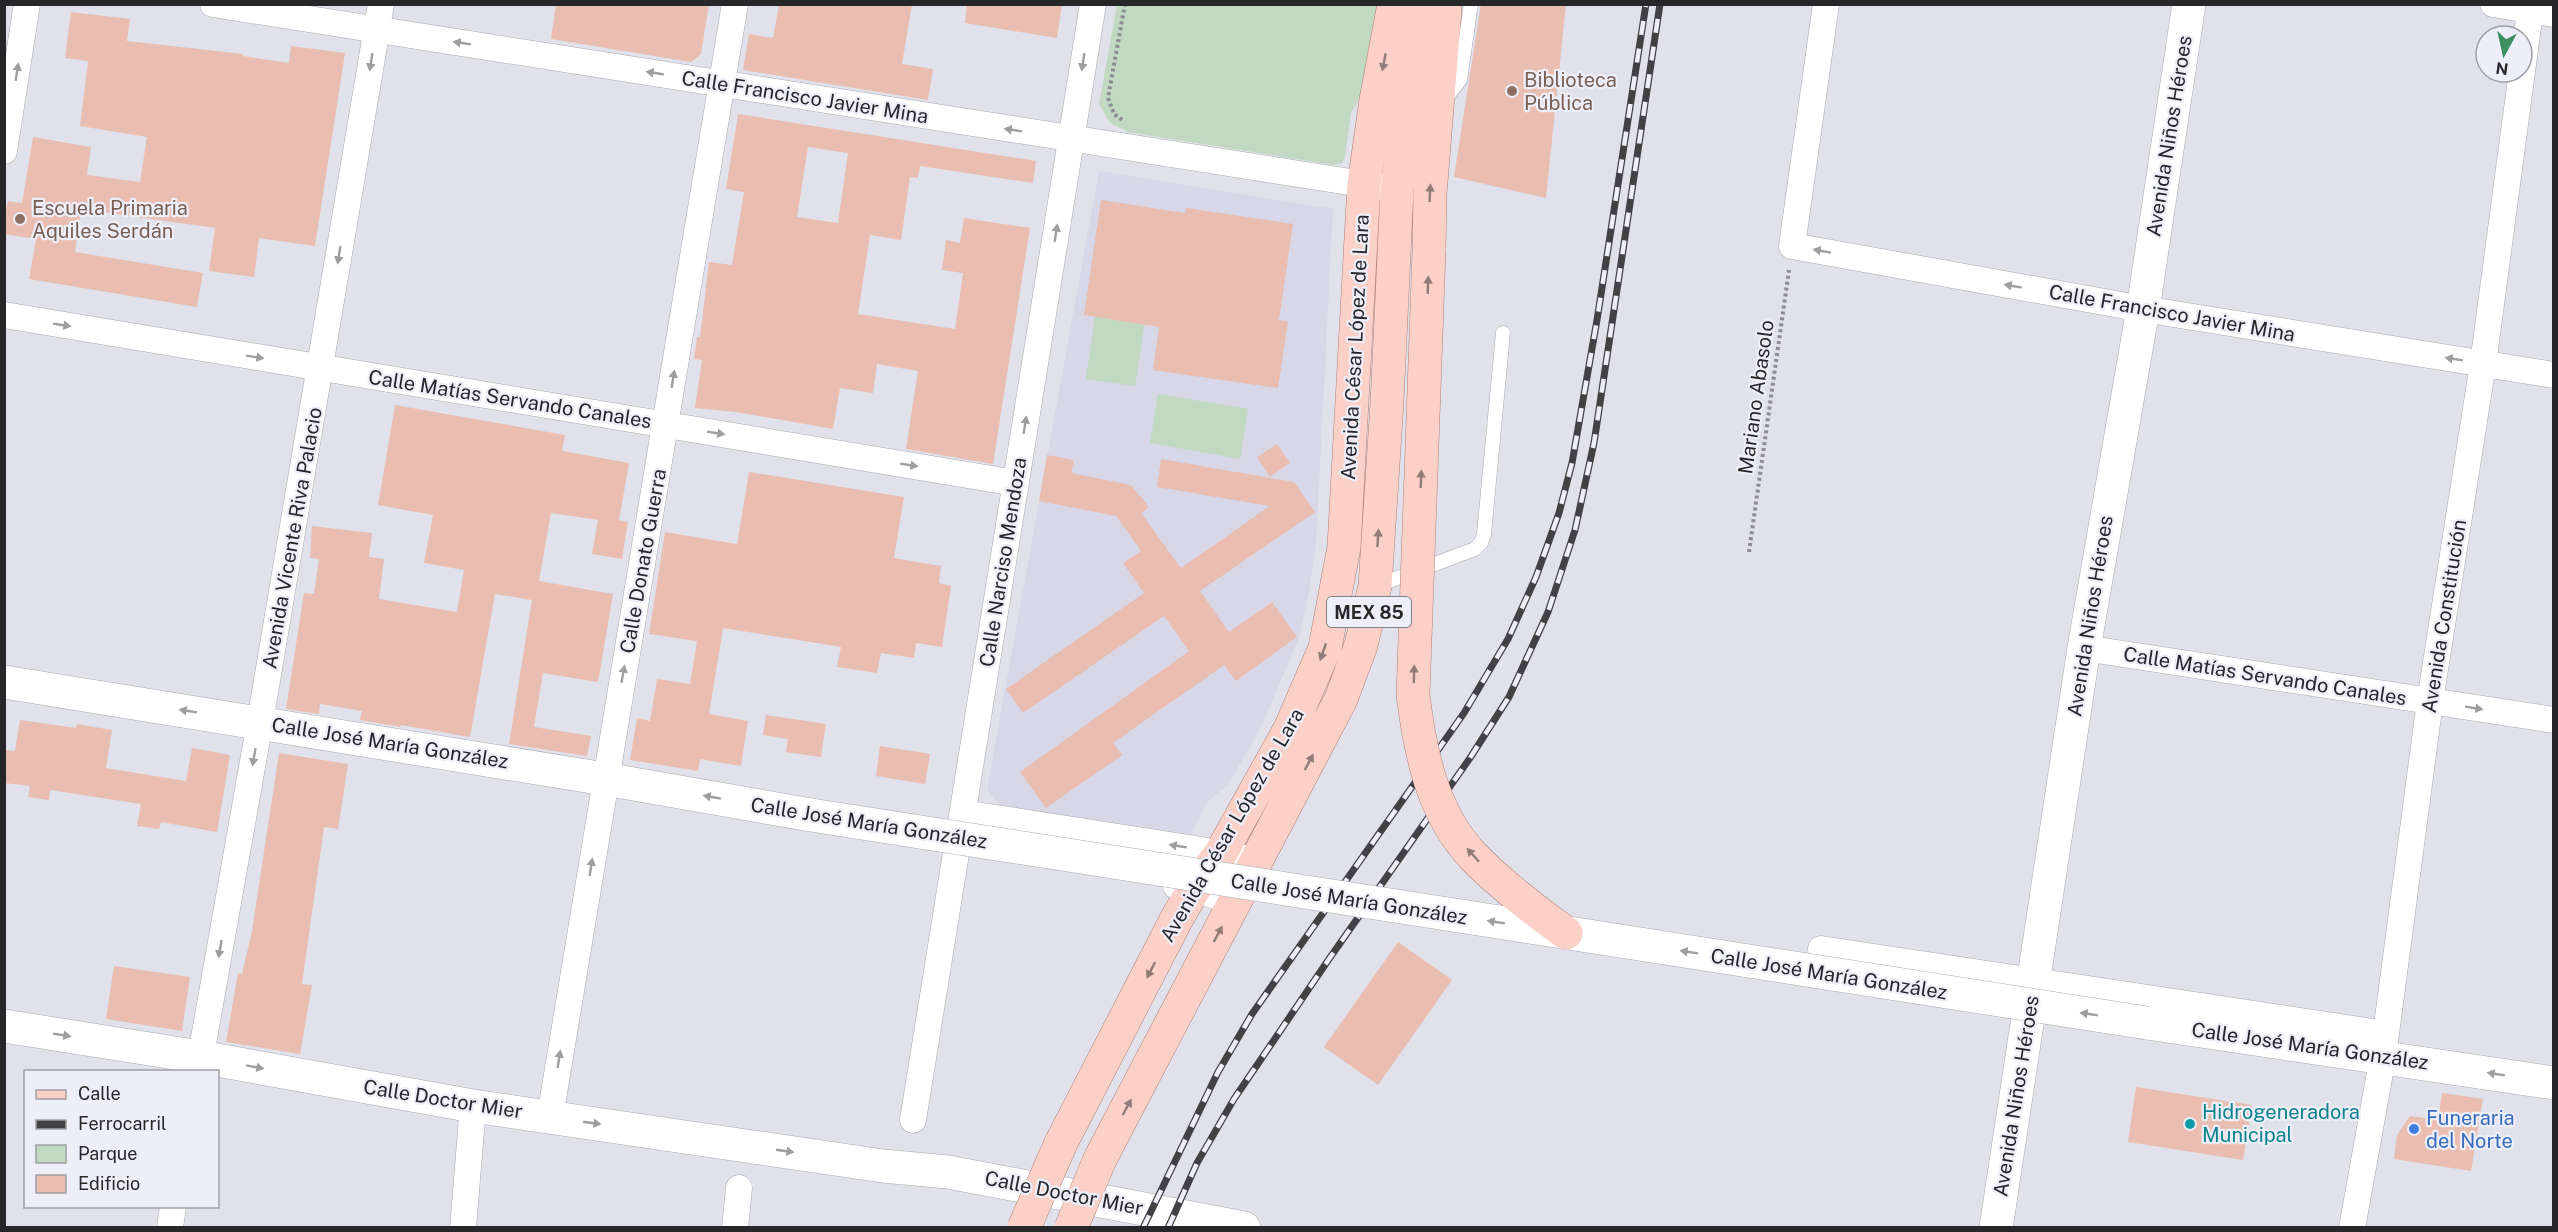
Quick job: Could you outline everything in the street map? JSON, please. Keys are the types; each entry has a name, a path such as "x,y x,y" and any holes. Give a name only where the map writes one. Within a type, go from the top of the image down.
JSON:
{"main road":[{"name":"Avenida César López de Lara","path":"1024,1227 1060,1145 1194,889 1221,853 1290,729 1325,648 1344,547 1364,184 1376,99 1394,4"},
{"name":"Avenida César López de Lara","path":"1071,1227 1100,1159 1341,699 1361,645 1374,586 1387,403 1397,190 1409,93 1426,4"},
{"path":"1445,4 1430,194 1413,695 1418,736 1426,770 1440,806 1472,855 1524,902 1566,933"},
{"name":"Avenida Niños Héroes","path":"1996,1227 2084,648 2143,309 2189,4"},
{"path":"1339,582 1374,586"},
{"name":"Calle José María González","path":"4,682 260,722 811,815 2147,1023 2384,1045 2553,1083"},
{"name":"Calle Doctor Mier","path":"4,1026 199,1064 883,1166 948,1172 1244,1227"},
{"name":"Calle Doctor Mier","path":"883,1166 947,1183 1162,1227"}],"street":[{"path":"4,151 27,4"},
{"name":"Calle Francisco Javier Mina","path":"213,4 1397,190"},
{"name":"Avenida Vicente Riva Palacio","path":"199,1064 260,722 381,4"},
{"name":"Calle Donato Guerra","path":"550,1117 735,4"},
{"name":"Calle Narciso Mendoza","path":"913,1120 1093,4"},
{"path":"1792,246 1826,4"},
{"path":"2493,4 2538,10"},
{"name":"Avenida Constitución","path":"2352,1227 2384,1045 2430,701 2538,10"},
{"name":"Calle Francisco Javier Mina","path":"1792,246 2143,309 2553,375"},
{"name":"Calle Matías Servando Canales","path":"4,315 1016,483"},
{"name":"Calle Matías Servando Canales","path":"2084,648 2553,720"},
{"path":"963,813 1221,853 1256,861"},
{"path":"957,851 1194,889 1235,902"},
{"path":"1821,950 2034,982 2384,1045"},
{"path":"463,1227 473,1106"},
{"path":"735,1227 739,1188"},
{"path":"170,1227 173,1208"}],"lane":[{"path":"1436,111 1460,80 1471,4"},
{"path":"1374,586 1474,549 1481,543 1484,534 1503,333"}],"path":[{"path":"1125,4 1108,98 1114,114 1132,126"},
{"name":"Mariano Abasolo","path":"1749,552 1792,246"}],"shaded area":[{"path":"1099,171 1333,209 1316,544 1299,638 1261,727 1228,785 1208,801 1191,834 1000,806 987,789"}],"green space":[{"path":"1117,5 1378,5 1368,82 1351,113 1345,157 1342,163 1335,165 1128,132 1110,123 1099,104"},
{"path":"1099,288 1149,296 1135,386 1086,379"},
{"path":"1158,394 1248,409 1240,459 1150,443"}],"building":[{"path":"556,4 709,4 701,54 691,62 551,39"},
{"path":"779,4 912,4 902,64 933,69 928,100 743,70 749,34 773,38"},
{"path":"967,4 1062,4 1057,38 965,23"},
{"name":"Biblioteca Pública","path":"1481,4 1566,4 1546,198 1454,177"},
{"path":"71,12 130,19 127,41 243,54 243,56 289,63 291,46 345,53 315,246 259,238 254,277 209,271 215,228 81,209 75,252 203,273 197,307 29,279 36,239 4,234 4,222 8,201 22,203 33,137 91,147 87,175 140,182 147,137 80,126 88,61 65,58"},
{"path":"738,114 1036,161 1033,183 920,166 918,178 910,177 901,240 870,235 858,314 955,329 963,273 942,270 946,240 960,243 964,218 1030,228 993,464 906,449 918,371 877,364 873,393 840,388 833,429 736,412 695,408 702,360 694,359 697,337 700,337 709,262 732,265 744,192 726,189","holes":["808,147 848,153 838,223 797,217"]},
{"path":"1101,200 1185,213 1186,208 1293,224 1279,320 1288,321 1278,388 1153,370 1159,327 1084,315"},
{"path":"395,405 565,435 562,451 629,463 619,520 628,522 622,559 592,554 598,520 551,513 539,581 613,594 598,682 543,673 534,727 591,736 587,756 509,744 532,600 495,594 470,737 360,720 362,711 320,704 319,714 286,709 304,593 314,594 319,559 310,558 312,526 372,533 369,557 384,559 379,599 457,612 464,570 424,563 433,515 378,505"},
{"path":"1277,444 1290,463 1270,477 1257,457"},
{"path":"1047,455 1074,460 1071,473 1131,485 1149,507 1141,513 1181,568 1270,506 1157,487 1161,459 1294,482 1315,512 1200,591 1229,632 1272,602 1297,637 1236,681 1224,665 1113,743 1122,755 1046,808 1020,772 1189,651 1164,616 1023,713 1006,689 1144,593 1123,563 1141,551 1116,516 1039,501"},
{"path":"749,472 904,497 894,558 941,566 939,583 951,586 942,647 916,643 914,658 881,653 877,673 837,667 841,647 723,628 709,714 748,721 741,766 700,759 698,771 630,760 637,718 650,721 657,679 690,684 697,641 649,634 665,532 737,544"},
{"path":"766,715 826,724 821,757 786,752 788,739 763,735"},
{"path":"20,720 76,728 77,724 112,730 106,768 186,781 192,748 230,755 217,832 161,822 159,829 137,826 141,804 50,790 49,800 28,797 30,786 4,783 4,750 15,751"},
{"path":"880,746 930,754 925,784 876,776"},
{"path":"279,753 348,764 338,829 324,827 302,984 312,985 300,1054 226,1042 238,973 242,974 252,931"},
{"path":"1398,942 1452,980 1378,1085 1324,1047"},
{"path":"114,966 190,977 182,1031 106,1019"},
{"name":"Hidrogeneradora Municipal","path":"2136,1087 2252,1105 2243,1160 2128,1142"},
{"path":"2442,1093 2483,1099 2471,1171 2394,1159 2397,1135 2410,1116 2438,1120"}],"railway":[{"path":"1143,1228 1218,1072 1252,1014 1464,713 1508,639 1536,577 1559,513 1572,463 1597,320 1646,4"},
{"path":"1168,1228 1197,1163 1234,1099 1470,758 1509,697 1548,612 1575,530 1594,443 1660,4"}],"place":[{"name":"Biblioteca Pública","path":"1512,91"},
{"name":"Escuela Primaria Aquiles Serdán","path":"20,219"},
{"name":"Hidrogeneradora Municipal","path":"2190,1124"},
{"name":"Funeraria del Norte","path":"2414,1129"}]}
